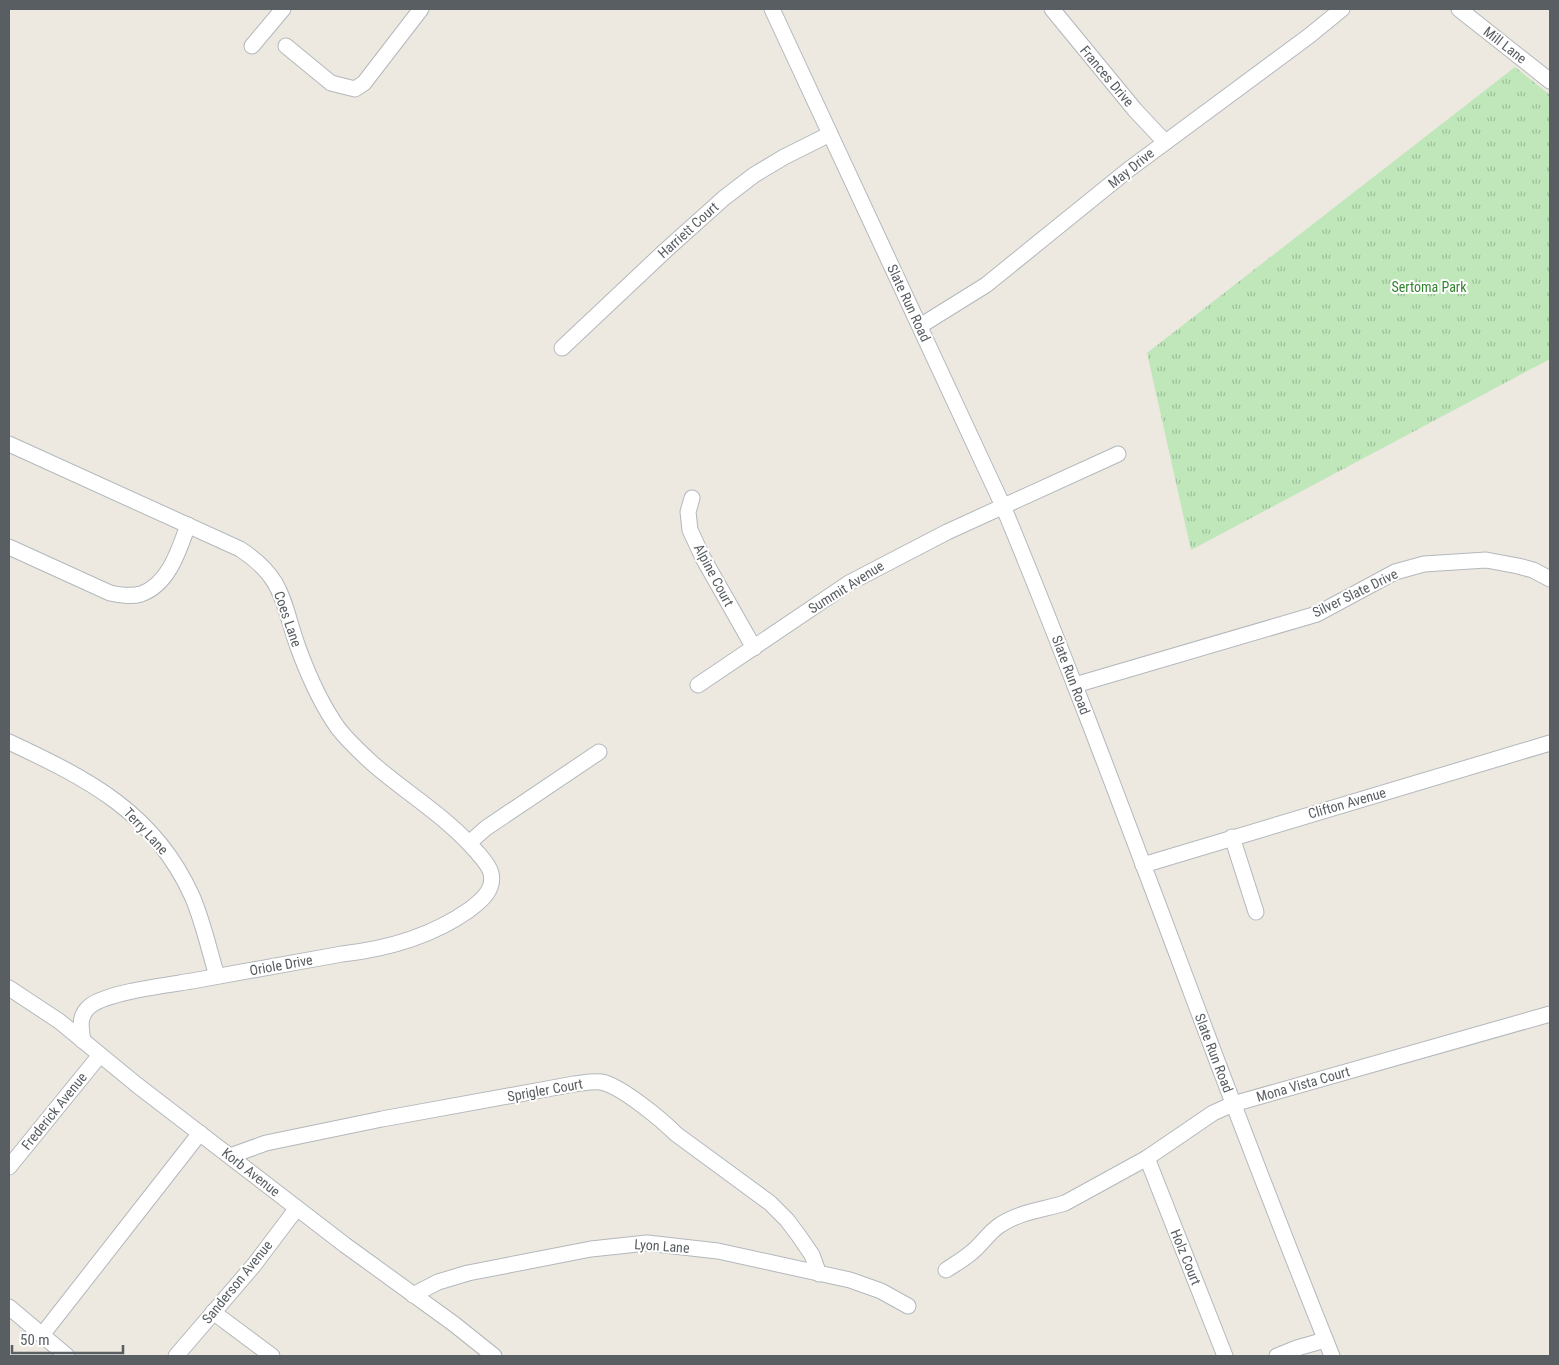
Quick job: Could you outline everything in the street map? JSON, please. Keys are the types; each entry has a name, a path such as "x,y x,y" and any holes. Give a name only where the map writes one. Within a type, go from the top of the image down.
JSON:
{"street":[{"path":"252,46 283,9"},
{"path":"286,46 331,83 355,89 364,83 421,9"},
{"name":"Slate Run Road","path":"772,9 1003,506 1075,685 1233,1104 1332,1356"},
{"name":"Frances Drive","path":"1052,9 1135,110 1165,142"},
{"name":"May Drive","path":"920,326 986,285 1165,142 1309,36 1342,9"},
{"name":"Mill Lane","path":"1459,9 1550,80"},
{"name":"Harriett Court","path":"562,348 724,198 784,157 830,134"},
{"name":"Coes Lane","path":"9,444 240,549 255,558 278,587 298,649 316,691 340,730 355,748 390,778 446,821 470,843 490,872 491,882"},
{"name":"Summit Avenue","path":"698,685 849,583 894,558 1118,454"},
{"name":"Alpine Court","path":"692,498 688,512 690,530 703,558 754,648"},
{"path":"9,548 110,594 126,596 141,594 165,575 178,554 188,526"},
{"name":"Silver Slate Drive","path":"1075,685 1317,614 1388,576 1424,564 1486,560 1533,570 1550,579"},
{"name":"Terry Lane","path":"9,742 99,789 134,815 149,830 174,862 192,896 217,976"},
{"name":"Clifton Avenue","path":"1143,865 1550,743"},
{"path":"470,843 486,828 599,752"},
{"path":"1232,837 1256,912"},
{"name":"Oriole Drive","path":"83,1041 80,1023 83,1014 101,1000 136,991 217,976 361,952 415,939 458,918 480,902 488,893 491,882"},
{"name":"Korb Avenue","path":"9,988 59,1021 297,1208 454,1324 494,1356"},
{"name":"Mona Vista Court","path":"946,1270 973,1252 1000,1225 1041,1208 1051,1208 1066,1203 1147,1158 1213,1113 1233,1104 1550,1014"},
{"name":"Frederick Avenue","path":"9,1167 100,1055"},
{"name":"Sprigler Court","path":"230,1156 266,1143 382,1119 574,1084 603,1082 614,1087 664,1122 676,1134 770,1204 787,1220 799,1236 812,1255 819,1274"},
{"path":"42,1335 200,1133"},
{"name":"Holz Court","path":"1147,1158 1225,1356"},
{"name":"Sanderson Avenue","path":"176,1356 254,1264 297,1208"},
{"name":"Lyon Lane","path":"413,1295 438,1282 468,1273 591,1249 628,1244 656,1244 718,1251 862,1284 896,1298 908,1306"},
{"path":"9,1307 67,1356"},
{"path":"213,1312 267,1355"},
{"path":"1277,1356 1325,1340"}],"green space":[{"name":"Sertoma Park","path":"1515,67 1550,95 1550,359 1191,550 1147,353"}]}
